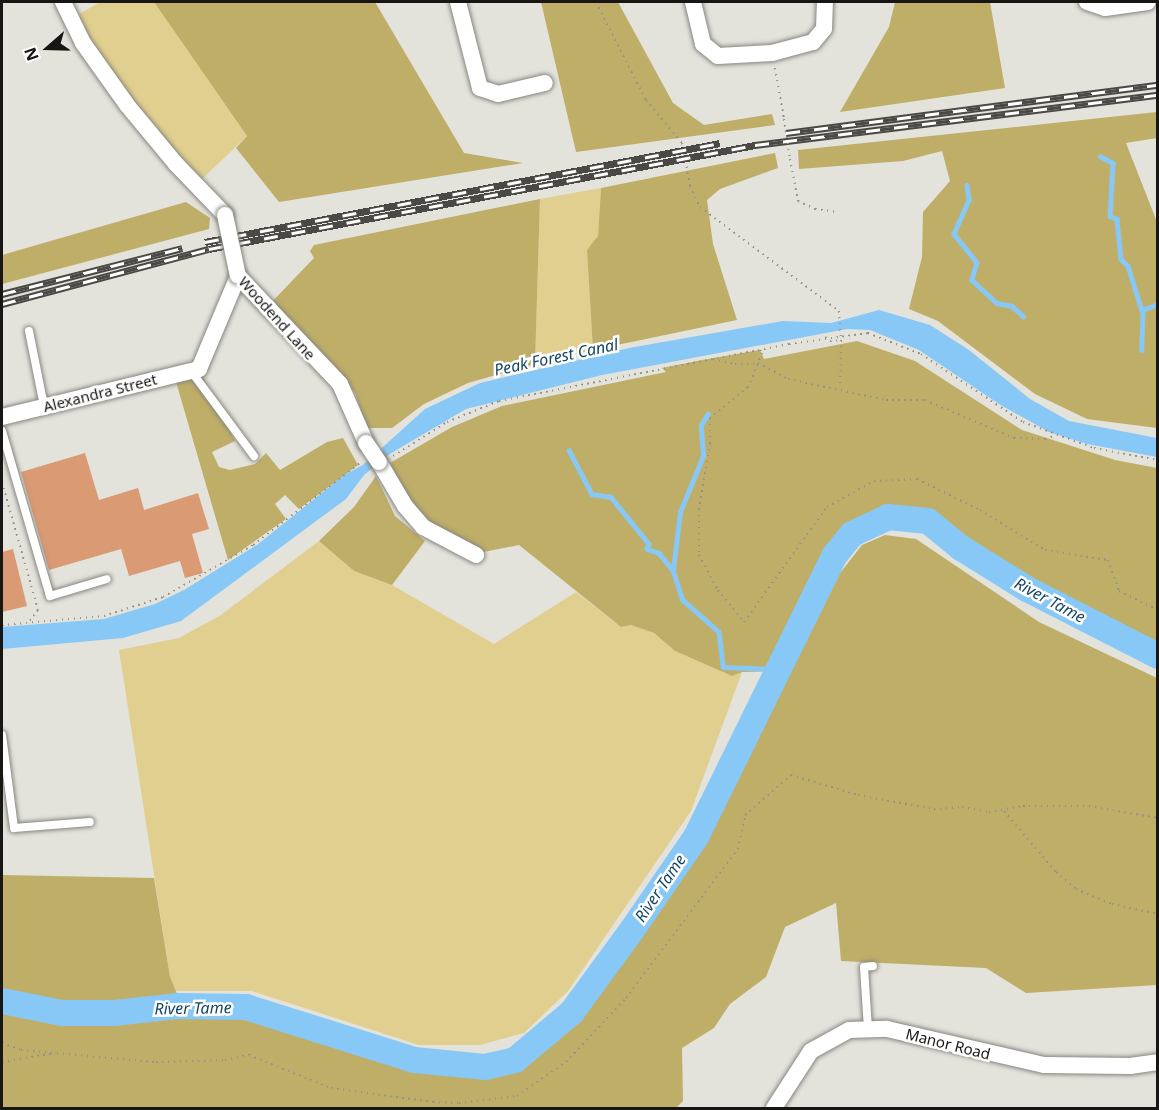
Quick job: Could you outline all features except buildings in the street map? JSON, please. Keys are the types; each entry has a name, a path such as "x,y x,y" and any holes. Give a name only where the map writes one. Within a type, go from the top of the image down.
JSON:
{"street":[{"name":"Woodend Lane","path":"63,2 83,43 121,98 176,164 225,215 238,276 340,384 365,452 387,465 423,527 476,555"},
{"path":"458,2 480,88 498,94 545,83"},
{"path":"693,2 699,34 708,50 718,56 772,53 813,42 828,18 825,2"},
{"path":"1087,2 1105,8 1148,2"},
{"path":"195,370 238,276"},
{"name":"Alexandra Street","path":"2,417 195,370"},
{"name":"Manor Road","path":"776,1108 811,1051 849,1030 887,1029 1044,1065 1130,1066 1158,1062"}],"lane":[{"path":"30,331 44,406"},
{"path":"195,370 254,456"},
{"path":"2,431 50,596 107,579"},
{"path":"2,735 14,828 90,822"},
{"path":"868,1029 864,967 873,966"}],"path":[{"path":"596,2 646,100 682,143 690,186 699,207 839,311 840,389"},
{"path":"772,53 798,201 815,209 837,212"},
{"path":"387,465 447,422 499,401 711,358 825,337 868,333 905,347 948,371 1023,422 1054,436 1158,460"},
{"path":"825,337 830,341 841,340"},
{"path":"760,350 758,363 748,387 710,418 710,443 699,509 699,555 718,590 744,622 827,507 874,481 917,479 980,510 1045,550 1108,560 1119,591 1158,610"},
{"path":"711,358 735,364 758,363 788,379 886,400 925,400 1014,438 1045,439 1054,436"},
{"path":"2,625 104,616 187,586 253,545 365,452"},
{"path":"2,482 38,610 27,624"},
{"path":"2,1043 21,1050 156,1062 225,1060 249,1055 332,1088 373,1095 459,1103 518,1096 566,1062 626,998 738,849 745,815 791,775 858,795 934,809 962,807 989,812 1023,806 1089,806 1158,818"},
{"path":"1004,810 1056,872 1076,889 1112,904 1158,914"},
{"path":"2,1062 60,1052"}],"shaded area":[{"path":"100,2 154,2 247,136 200,181 97,54 76,16"},
{"path":"154,2 375,2 464,153 523,163 279,202 236,148 247,136"},
{"path":"541,2 618,2 673,103 704,125 772,114 775,125 576,152"},
{"path":"895,2 990,2 1005,88 840,112 889,27"},
{"path":"1157,112 1157,138 1126,143 1157,222 1157,428 1087,419 1035,394 938,321 909,309 922,257 923,212 950,181 942,151 903,161 799,169 798,150"},
{"path":"775,153 778,168 720,189 707,200 713,244 737,320 593,350 587,250 598,236 601,188"},
{"path":"601,188 598,237 587,250 593,350 535,364 540,199"},
{"path":"540,199 535,364 468,383 424,404 392,428 367,428 355,393 338,370 266,308 314,258 310,251 314,245"},
{"path":"186,202 210,218 209,229 2,284 2,255"},
{"path":"857,341 915,361 1022,430 1115,460 1157,468 1157,656 1027,589 961,548 928,521 888,517 852,534 835,555 778,671 742,672 732,676 675,651 654,633 631,625 621,627 519,545 473,554 423,527 390,463 452,427 502,406 666,372 662,368 702,360 760,350 764,359"},
{"path":"199,369 235,441 212,452 219,467 230,470 255,464 266,453 280,470 327,442 343,438 358,465 299,509 285,495 275,504 286,519 228,560 174,375"},
{"path":"376,476 395,516 425,541 392,585 354,571 319,541 354,507"},
{"path":"885,535 916,539 1039,622 1157,678 1157,985 1026,993 986,968 841,961 836,903 785,927 766,977 730,1004 714,1028 682,1048 683,1101 676,1108 2,1108 2,875 154,878 170,977 182,1006 246,1007 414,1060 485,1067 515,1060 572,1012 632,930 696,837 723,782 731,788 837,577 862,545"},
{"path":"319,541 354,571 392,585 494,644 576,592 621,627 631,625 654,633 675,651 732,676 742,672 691,811 568,991 524,1033 480,1045 419,1045 252,991 175,991 170,977 119,650 179,638 221,615"}],"water":[{"path":"879,310 930,325 969,350 1030,399 1069,421 1157,438 1157,457 1087,444 1049,432 999,404 919,350 870,330 847,329 602,375 466,409 388,455 364,475 346,499 181,621 123,638 2,649 2,627 104,619 155,604 184,590 257,545 344,475 363,465 425,409 480,383 629,348 783,321 831,323"}],"waterway":[{"path":"1100,156 1113,163 1110,216 1117,219 1121,259 1128,266 1143,314 1142,350"},
{"path":"967,185 969,200 954,234 977,262 972,280 997,303 1012,306 1023,316"},
{"path":"1142,310 1158,304"},
{"path":"673,570 680,512 703,456 701,425 708,414"},
{"path":"569,450 592,494 611,497 649,544 647,549 659,553 673,570 683,600 719,632 723,667 779,669"},
{"name":"River Tame","path":"2,1001 62,1013 114,1013 177,1006 246,1007 414,1060 485,1067 515,1060 572,1012 696,837 835,555 852,534 888,517 928,521 961,548 1027,589 1158,656"}],"railway":[{"path":"786,133 1158,85"},
{"path":"2,304 209,249 755,145 1158,95"},
{"path":"205,242 720,143"},
{"path":"2,294 182,248"}],"water label":[{"name":"Peak Forest Canal","path":"556,357"}]}
